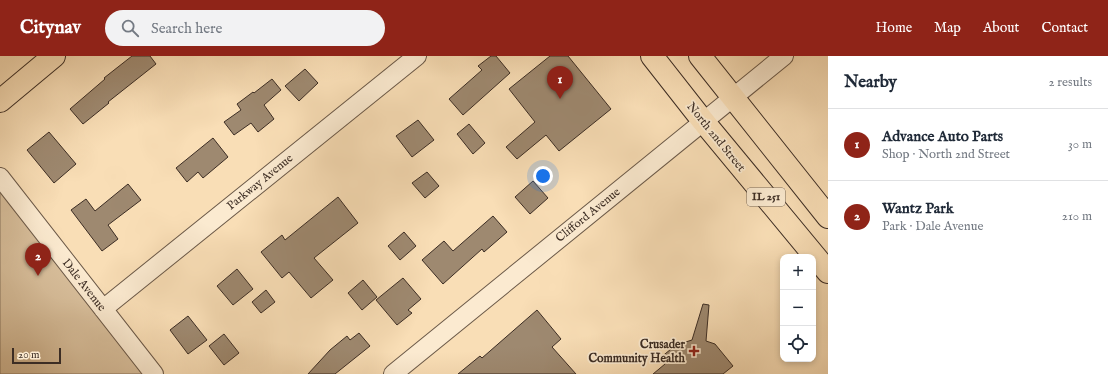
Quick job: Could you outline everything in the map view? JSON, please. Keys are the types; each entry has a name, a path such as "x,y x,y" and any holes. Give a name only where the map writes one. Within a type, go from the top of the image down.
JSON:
{"main road":[{"path":"0,101 54,56"},
{"name":"North 2nd Street","path":"652,56 703,121 828,272"},
{"name":"IL 251","path":"700,56 828,217"}],"street":[{"name":"Parkway Avenue","path":"103,308 418,56"},
{"name":"Clifford Avenue","path":"393,374 784,56"},
{"name":"Dale Avenue","path":"0,177 154,374"}],"shaded area":[{"path":"0,177 153,374 0,374"}],"building":[{"path":"132,56 150,56 156,64 83,124 70,109 105,79 104,78"},
{"path":"491,56 496,56 510,73 463,115 449,99 482,70 478,66"},
{"path":"550,56 568,56 611,109 559,151 546,135 517,159 506,147 535,122 509,89"},
{"path":"305,69 318,83 299,101 285,86"},
{"path":"272,79 281,90 264,105 274,119 258,132 251,123 234,135 224,122 241,110 237,104"},
{"path":"418,120 434,140 412,157 396,136"},
{"path":"469,124 485,143 473,154 457,134"},
{"path":"49,132 76,164 54,183 27,150"},
{"path":"213,138 228,157 203,178 198,172 187,182 176,168"},
{"path":"427,172 439,186 425,198 412,183"},
{"path":"533,181 548,198 530,214 515,197"},
{"path":"128,184 141,200 108,225 118,239 102,251 71,210 86,199 95,211"},
{"path":"338,197 358,223 314,258 333,280 311,298 289,272 282,278 261,252 282,235 285,240"},
{"path":"493,216 507,232 484,252 482,249 443,284 422,260 444,241 453,251"},
{"path":"404,232 416,246 400,260 388,246"},
{"path":"237,269 253,289 233,305 217,286"},
{"path":"403,278 421,299 408,310 412,313 397,325 376,300"},
{"path":"363,280 377,297 362,310 348,293"},
{"path":"266,290 275,302 261,313 252,302"},
{"name":"Crusader Community Health","path":"703,304 709,305 706,341 715,344 733,366 723,374 653,374 665,364 660,358 676,345 692,340"},
{"path":"537,310 561,339 552,347 576,374 458,374 480,356 482,358"},
{"path":"188,316 207,340 188,354 170,330"},
{"path":"359,333 370,346 335,374 308,374 330,350 347,336 350,340"},
{"path":"224,334 239,353 224,365 209,346"}],"place":[{"name":"Advance Auto Parts","path":"560,99"},
{"name":"Wantz Park","path":"38,276"},
{"name":"Crusader Community Health","path":"694,351"}]}
